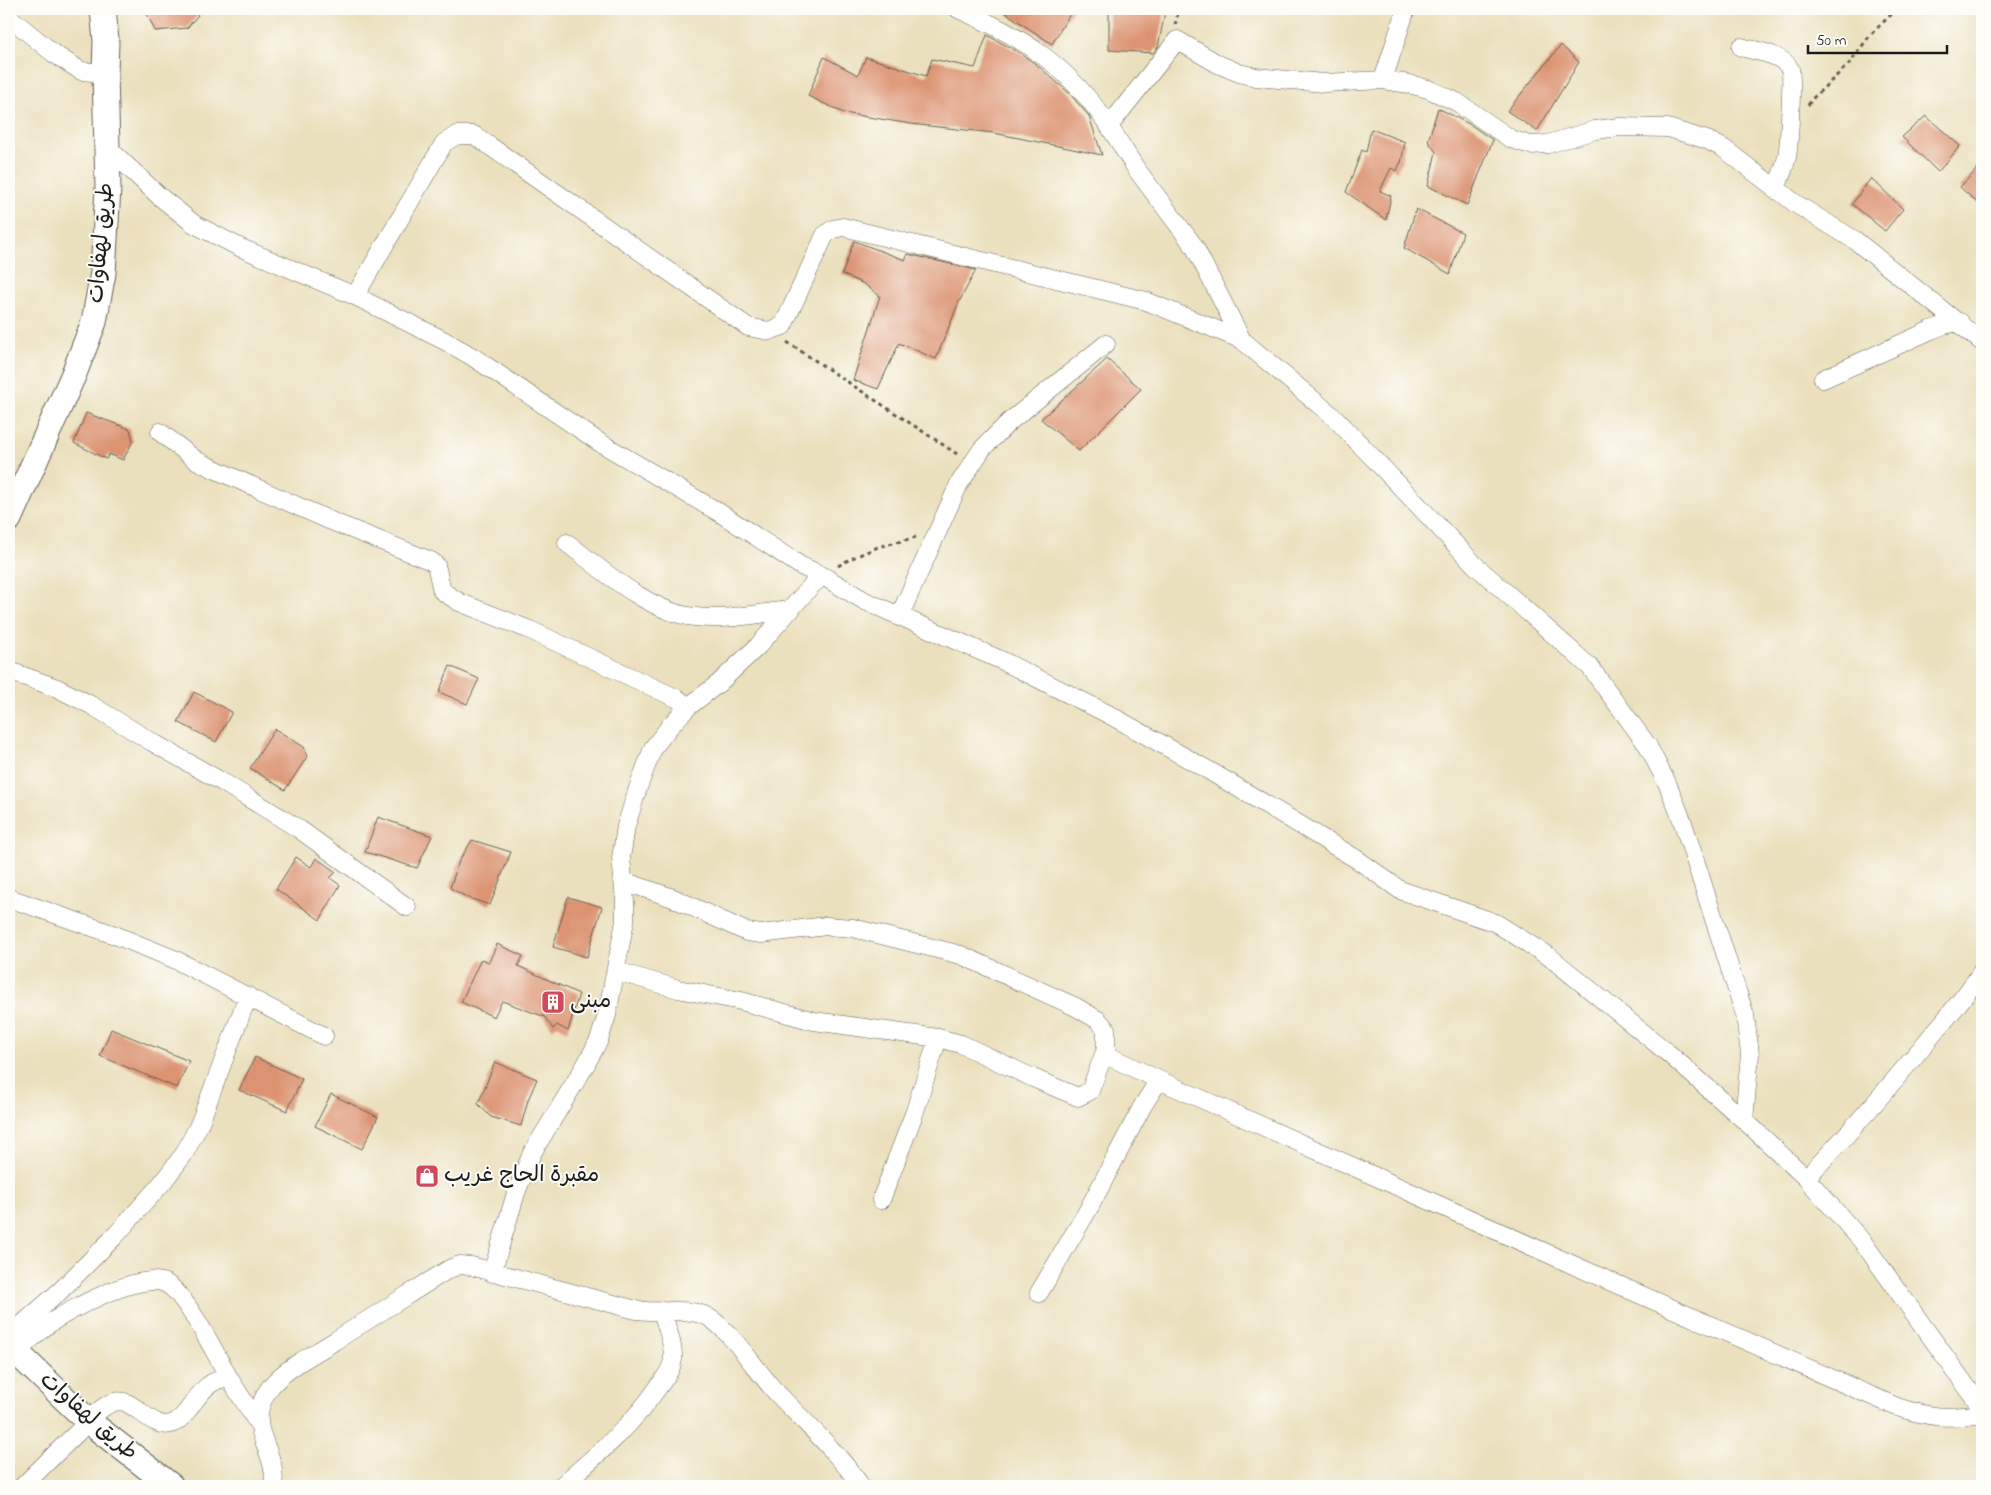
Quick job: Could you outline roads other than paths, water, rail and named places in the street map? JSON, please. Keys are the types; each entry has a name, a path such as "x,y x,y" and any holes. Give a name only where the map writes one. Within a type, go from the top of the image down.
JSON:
{"street":[{"name":"طريق لهفاوات","path":"9,519 73,376 94,322 103,273 108,188 106,41 103,9"},
{"path":"959,9 1014,36 1039,51 1078,86 1109,126 1137,170 1194,246 1242,340"},
{"path":"1383,80 1406,9"},
{"path":"9,17 54,53 81,71 105,73"},
{"path":"1109,126 1177,40 1218,64 1239,73 1256,77 1324,83 1383,80 1409,84 1441,94 1470,110 1512,139 1530,145 1548,144 1595,130 1615,127 1668,128 1707,140 1724,148 1776,190 1817,218 1856,241 1937,307 1960,322 1982,342"},
{"path":"1741,47 1783,61 1790,69 1788,148 1784,170 1776,190"},
{"path":"355,296 444,143 457,135 474,135 748,326 769,331 783,326 825,236 834,229 843,227 1146,301 1242,340 1336,419 1476,566 1590,667 1648,746 1668,785 1682,820 1745,1014 1750,1054 1744,1120"},
{"path":"107,147 159,196 194,224 239,247 355,296 473,357 599,442 720,513 801,566 865,601 1003,661 1108,714 1274,809 1358,860 1400,890 1496,923 1551,958 1668,1053 1806,1178 1862,1241 1982,1408"},
{"path":"1823,379 1931,330 1960,322"},
{"path":"899,617 959,484 982,449 1009,422 1106,344"},
{"path":"160,432 196,460 212,468 331,521 431,561 436,565 442,591 459,602 530,630 678,699 688,707"},
{"path":"567,542 618,582 648,601 673,612 694,617 716,618 791,610"},
{"path":"492,1273 516,1193 532,1153 599,1040 608,1015 624,921 621,857 626,826 653,748 688,707 735,668 822,576"},
{"path":"9,670 57,688 91,704 152,742 224,783 299,829 407,907"},
{"path":"616,971 678,989 741,1001 814,1021 938,1038 961,1044 1078,1097 1090,1091 1106,1048 1106,1029 1098,1020 1076,1007 961,955 853,928 826,926 761,934 747,932 673,898 623,881"},
{"path":"9,898 114,935 174,959 324,1036"},
{"path":"1806,1178 1832,1152 1902,1071 1972,987 1982,971"},
{"path":"11,1344 114,1237 162,1183 184,1154 199,1125 248,996"},
{"path":"881,1200 914,1114 938,1038"},
{"path":"1104,1054 1650,1299 1897,1407 1924,1416 1942,1417 1982,1414"},
{"path":"1039,1293 1088,1210 1142,1107 1159,1080"},
{"path":"259,1425 259,1412 271,1386 297,1364 449,1269 460,1265 471,1266 636,1310 694,1312 706,1316 719,1326 774,1390 822,1438 860,1486"},
{"path":"11,1344 46,1326 67,1312 113,1290 155,1281 165,1283 174,1289 196,1319 229,1378 259,1425 272,1460 275,1478 273,1486"},
{"path":"561,1486 613,1441 643,1410 668,1374 673,1361 672,1350 662,1311"},
{"name":"طريق لهفاوات","path":"11,1344 88,1422 171,1486"},
{"path":"23,1486 100,1410 117,1400 126,1402 163,1425 172,1424 181,1417 198,1396 212,1383 221,1378 229,1378"}],"place":[{"name":"مبنى","path":"553,1002"},
{"name":"مقبرة الحاج غريب","path":"427,1176"}]}
